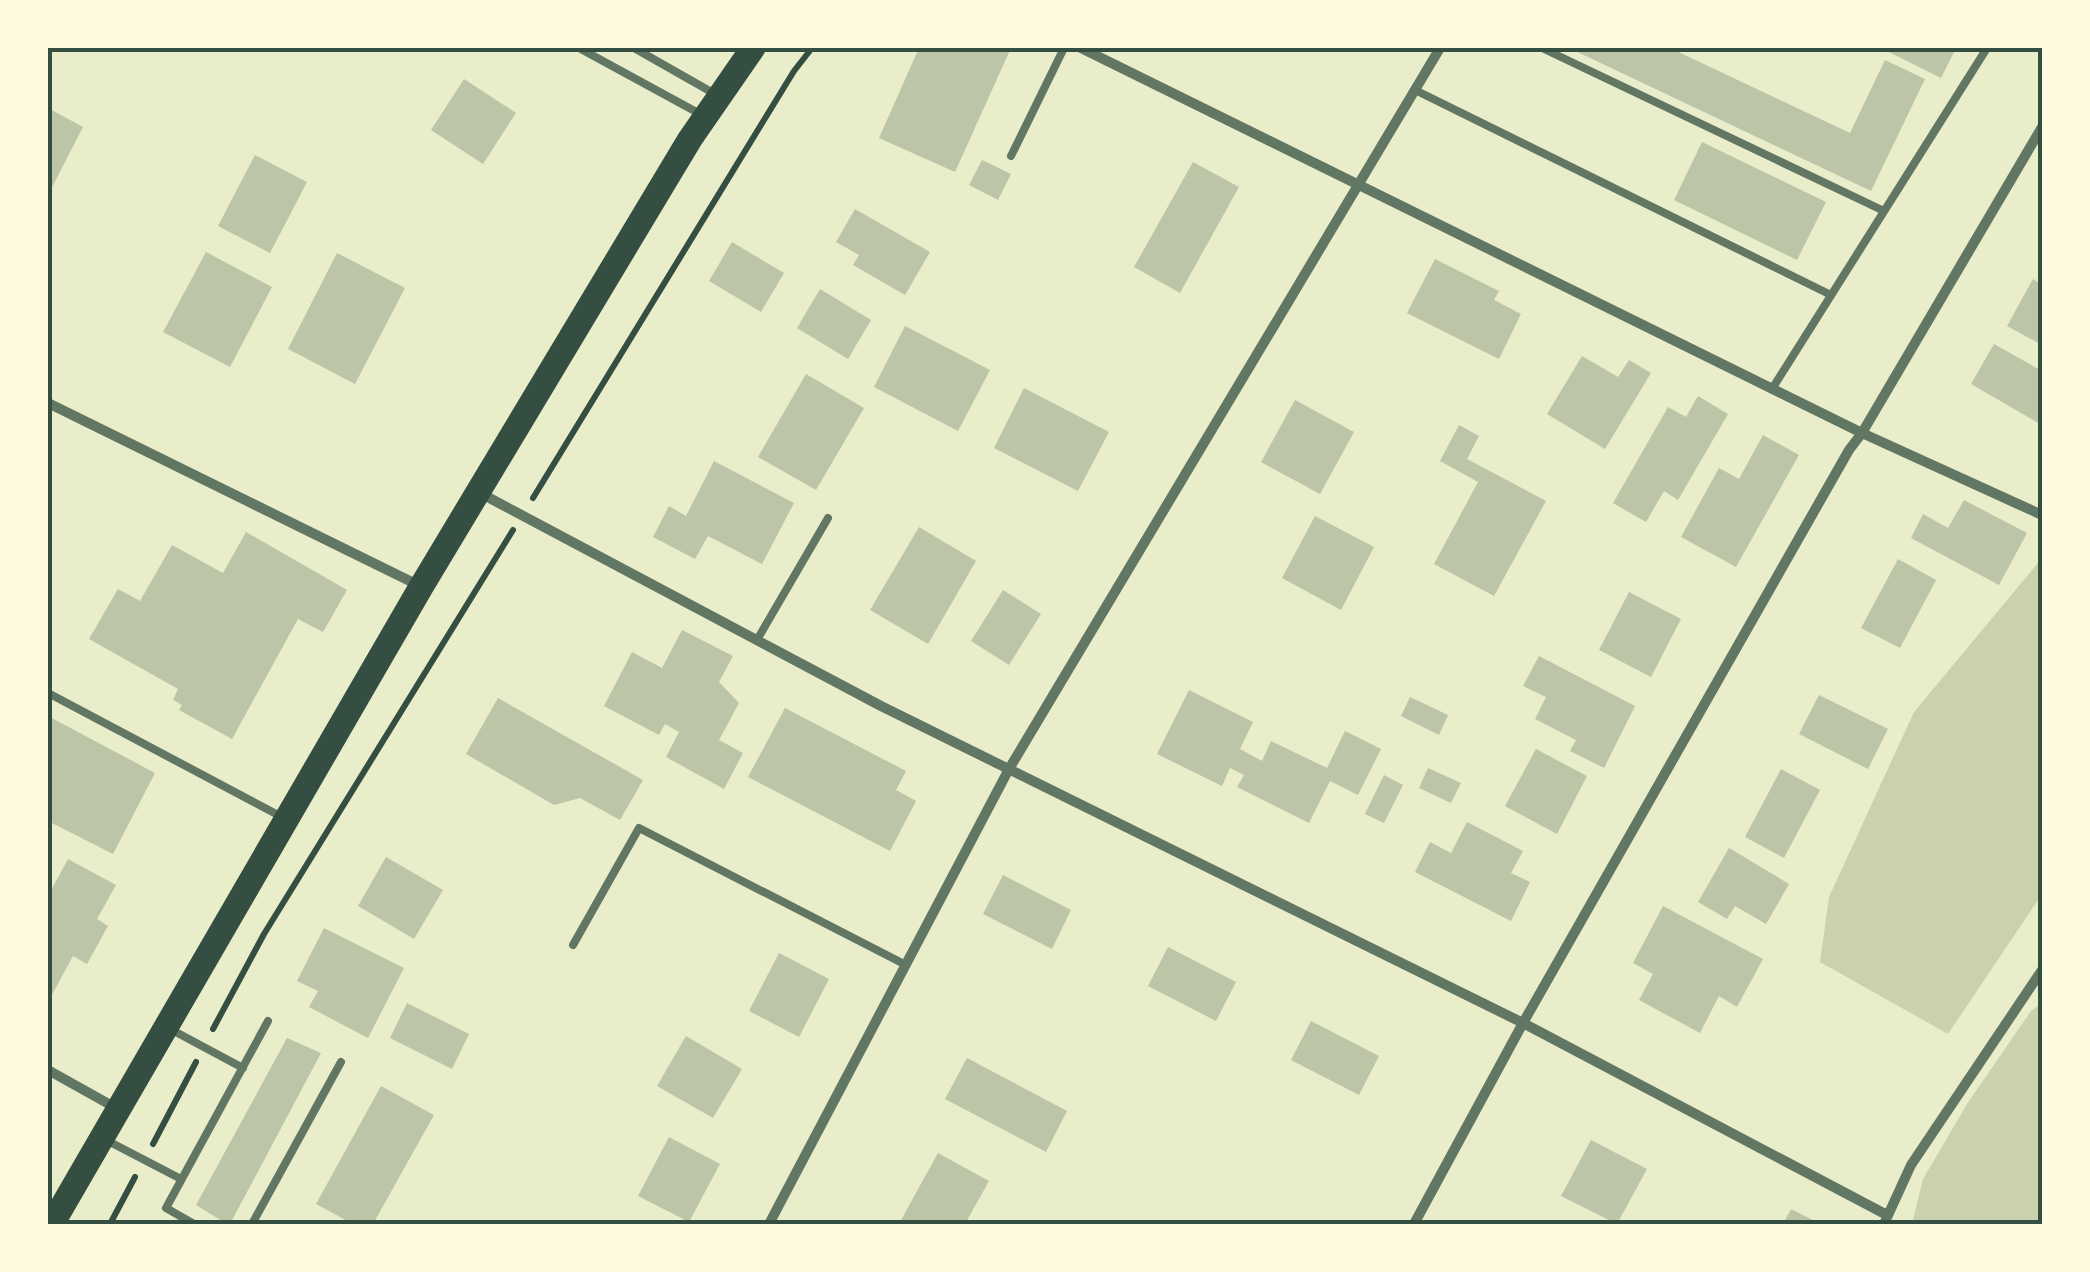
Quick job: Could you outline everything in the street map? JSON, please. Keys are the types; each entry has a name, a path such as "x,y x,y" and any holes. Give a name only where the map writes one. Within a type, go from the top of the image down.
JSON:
{"main road":[{"path":"56,1223 117,1108 420,586 712,107 753,48"}],"street":[{"path":"1082,48 1862,433 2042,515"},
{"path":"769,1224 1009,769 1440,48"},
{"path":"1414,1224 1523,1023 1839,467 2042,126"},
{"path":"48,403 420,586"},
{"path":"479,493 880,706 1523,1023 1886,1220 1912,1166 2042,970"},
{"path":"48,1070 117,1108"}],"lane":[{"path":"579,48 712,107"},
{"path":"634,48 712,107"},
{"path":"1011,156 1064,48"},
{"path":"1542,48 1884,212"},
{"path":"1772,389 1987,48"},
{"path":"1415,90 1831,295"},
{"path":"757,640 828,518"},
{"path":"48,693 286,819"},
{"path":"573,945 639,828 906,965"},
{"path":"194,1224 166,1208 268,1021"},
{"path":"165,1027 243,1068"},
{"path":"252,1224 341,1062"},
{"path":"101,1137 182,1179"}],"path":[{"path":"110,1224 264,934 794,71 812,48"}],"green space":[{"path":"2042,558 2042,894 1948,1034 1820,962 1829,897 1914,712"},
{"path":"2042,1003 2042,1224 1912,1224 1923,1179 1967,1104 2031,1011"}],"building":[{"path":"919,48 1010,50 955,172 879,138"},
{"path":"1569,48 1670,48 1850,133 1885,60 1925,79 1871,191"},
{"path":"1887,48 1956,48 1941,78"},
{"path":"464,79 516,113 483,164 431,130"},
{"path":"48,108 83,127 48,195"},
{"path":"1702,142 1826,202 1797,260 1674,200"},
{"path":"255,155 307,182 270,253 218,226"},
{"path":"982,160 1011,174 998,200 969,185"},
{"path":"1193,162 1239,187 1180,293 1134,267"},
{"path":"855,209 930,252 905,295 853,265 859,255 836,242"},
{"path":"732,242 784,273 761,312 709,281"},
{"path":"206,252 272,287 230,367 163,332"},
{"path":"337,253 405,288 355,384 288,349"},
{"path":"1435,259 1499,291 1494,300 1521,314 1499,359 1407,313"},
{"path":"2033,279 2042,285 2042,345 2007,326"},
{"path":"820,289 871,320 848,359 797,328"},
{"path":"905,326 990,370 958,431 874,387"},
{"path":"1994,344 2042,371 2042,425 1971,384"},
{"path":"1582,356 1618,377 1629,360 1651,373 1605,449 1547,414"},
{"path":"806,374 864,408 816,490 758,457"},
{"path":"1024,388 1109,432 1078,491 994,448"},
{"path":"1698,396 1728,414 1678,500 1664,491 1646,522 1613,503 1668,407 1686,417"},
{"path":"1295,400 1354,432 1320,494 1261,462"},
{"path":"1459,425 1479,436 1467,459 1546,501 1494,596 1434,564 1478,482 1440,461"},
{"path":"1763,435 1799,455 1736,567 1681,537 1719,468 1739,479"},
{"path":"714,461 794,503 762,564 708,536 695,559 653,537 669,506 686,516"},
{"path":"1964,500 2027,533 1999,585 1911,538 1923,514 1948,528"},
{"path":"1315,516 1374,547 1341,610 1282,578"},
{"path":"919,527 976,561 928,644 870,610"},
{"path":"246,532 347,590 323,632 298,619 232,739 179,710 182,705 173,700 178,689 89,639 118,589 140,601 172,545 223,573"},
{"path":"1898,559 1936,580 1900,648 1861,628"},
{"path":"1003,590 1041,614 1009,665 971,641"},
{"path":"1629,592 1681,619 1651,677 1599,650"},
{"path":"682,630 733,656 719,682 739,703 719,740 743,753 724,789 666,757 679,732 665,724 659,735 604,706 632,652 662,668"},
{"path":"1539,656 1635,706 1604,768 1570,751 1576,740 1535,719 1546,697 1523,686"},
{"path":"1189,690 1253,722 1240,749 1262,761 1271,741 1327,768 1345,731 1381,749 1358,795 1330,781 1309,823 1237,787 1244,775 1230,768 1222,786 1157,754"},
{"path":"1819,695 1888,729 1868,769 1799,734"},
{"path":"1410,697 1448,715 1439,735 1401,716"},
{"path":"498,698 643,780 620,820 580,798 554,805 466,754"},
{"path":"785,708 906,771 896,790 916,801 890,851 748,777"},
{"path":"48,716 155,773 113,854 48,821"},
{"path":"1536,749 1587,776 1557,834 1505,806"},
{"path":"1428,768 1461,783 1451,803 1419,788"},
{"path":"1781,769 1820,790 1784,858 1745,837"},
{"path":"1384,775 1403,785 1384,823 1365,814"},
{"path":"1467,822 1523,851 1511,873 1530,882 1511,921 1415,872 1430,842 1451,853"},
{"path":"1729,848 1789,884 1766,924 1735,906 1727,919 1698,902"},
{"path":"386,857 443,890 414,939 358,906"},
{"path":"68,859 116,885 97,919 108,926 87,964 73,956 48,1002 48,896"},
{"path":"1003,875 1071,910 1052,949 983,914"},
{"path":"1663,906 1763,959 1737,1007 1719,996 1700,1033 1639,1000 1653,974 1633,963"},
{"path":"324,928 404,968 368,1038 309,1007 318,991 297,981"},
{"path":"1168,947 1236,982 1216,1021 1148,986"},
{"path":"779,953 829,979 799,1037 749,1011"},
{"path":"407,1003 469,1034 452,1069 390,1038"},
{"path":"1311,1021 1379,1056 1359,1095 1291,1060"},
{"path":"686,1036 742,1069 713,1118 657,1086"},
{"path":"287,1038 321,1053 227,1224 196,1205"},
{"path":"967,1058 1067,1111 1046,1152 945,1099"},
{"path":"381,1086 434,1115 373,1224 353,1224 316,1204"},
{"path":"669,1137 720,1164 689,1222 638,1196"},
{"path":"1591,1140 1647,1169 1617,1224 1561,1196"},
{"path":"938,1153 989,1181 965,1224 910,1224 901,1220"},
{"path":"1791,1209 1821,1224 1783,1224"}]}
